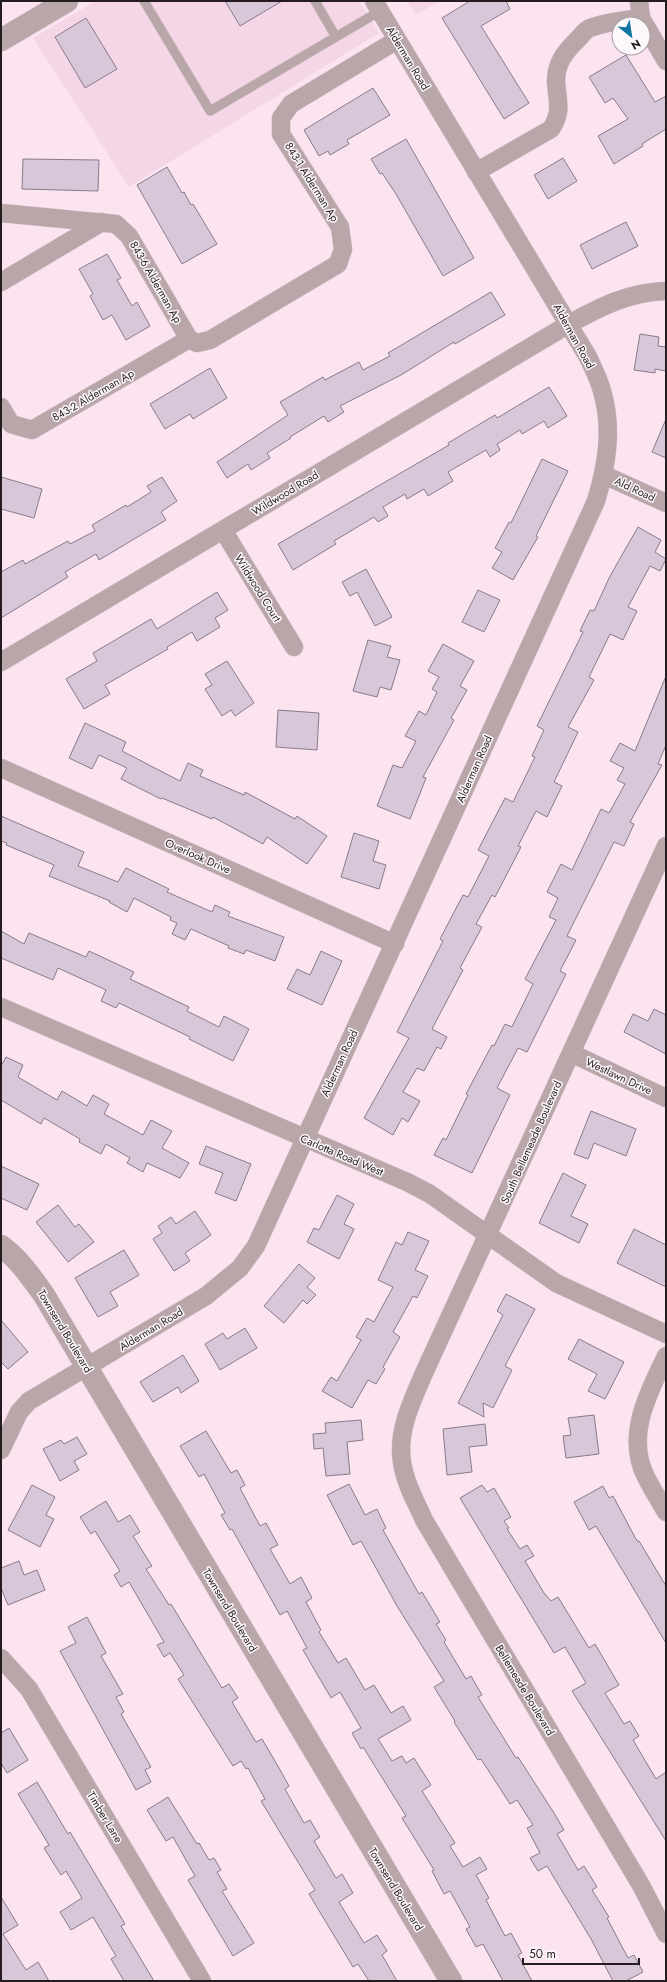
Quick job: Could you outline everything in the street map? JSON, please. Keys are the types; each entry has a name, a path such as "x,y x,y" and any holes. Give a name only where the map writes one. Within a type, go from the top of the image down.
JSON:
{"street":[{"path":"1,40 67,1"},
{"name":"Alderman Road","path":"1,1450 19,1412 29,1401 206,1296 240,1268 263,1231 304,1138 395,944 596,501 604,475 608,452 608,423 602,391 588,357 377,6"},
{"path":"476,172 551,129 558,119 559,107 556,81 557,68 564,54 588,29 613,21 640,9 666,61"},
{"name":"843-1 Alderman Ap","path":"189,339 197,343 210,340 338,264 343,249 340,227 282,134 281,118 291,104 397,40"},
{"name":"843-6 Alderman Ap","path":"1,213 116,224 129,236 189,339"},
{"path":"1,282 102,222"},
{"name":"Wildwood Road","path":"1,662 569,324 621,298 647,291 666,290"},
{"name":"843-2 Alderman Ap","path":"1,407 11,424 32,430 189,339"},
{"name":"Ald Road","path":"604,475 666,503"},
{"name":"Wildwood Court","path":"223,530 294,647"},
{"name":"Overlook Drive","path":"1,768 395,944"},
{"name":"South Bellemeade Boulevard","path":"402,1440 407,1415 415,1394 666,846"},
{"name":"Carlotta Road West","path":"1,1007 407,1182 430,1194 488,1237 556,1283 666,1334"},
{"name":"Westlawn Drive","path":"571,1053 666,1098"},
{"name":"Townsend Boulevard","path":"1,1246 11,1253 28,1272 44,1295 451,1981"},
{"path":"666,1356 647,1397 637,1429 638,1454 645,1476 666,1512"},
{"name":"Bellemeade Boulevard","path":"402,1440 402,1462 409,1488 424,1520 642,1887 666,1934"},
{"name":"Timber Lane","path":"1,1658 29,1689 202,1981"}],"lane":[{"path":"144,1 210,111 336,37 377,6"},
{"path":"315,1 336,37"}],"shaded area":[{"path":"96,1 359,1 379,33 129,187 33,38"},
{"path":"407,1 440,1 416,15"}],"building":[{"path":"225,1 282,1 240,26"},
{"path":"470,1 506,1 510,9 481,26 529,103 504,119 442,18"},
{"path":"86,18 117,69 85,88 55,37"},
{"path":"627,56 655,102 666,96 666,129 642,144 643,146 614,164 598,136 628,119 613,98 605,103 589,77"},
{"path":"373,88 390,115 347,140 349,144 330,155 328,151 319,156 304,130"},
{"path":"406,139 474,258 443,276 396,194 382,173 380,174 371,159"},
{"path":"563,158 577,181 548,199 534,175"},
{"path":"23,159 99,160 98,191 22,189"},
{"path":"167,167 182,193 184,192 191,205 193,204 217,244 182,264 137,185"},
{"path":"626,222 638,246 592,269 580,245"},
{"path":"107,254 121,278 117,280 132,306 137,302 150,326 126,340 112,315 103,320 90,296 93,294 79,269"},
{"path":"491,292 505,315 455,344 454,342 401,375 340,406 344,412 328,422 324,416 290,437 291,438 267,453 270,458 251,470 248,464 227,478 217,462 288,415 280,402 323,377 325,380 359,362 363,370 390,356 388,353"},
{"path":"640,334 659,337 658,346 666,347 666,371 655,369 655,373 634,370"},
{"path":"210,368 227,398 193,419 190,414 165,429 150,404"},
{"path":"549,387 567,416 548,428 544,421 522,434 520,430 497,444 500,450 490,457 486,450 448,472 453,481 428,496 424,489 407,499 405,494 383,507 388,516 378,522 374,517 334,541 336,544 293,570 278,544 449,445 448,443 495,415 497,418"},
{"path":"666,419 666,458 652,452"},
{"path":"542,459 568,471 536,536 538,537 513,580 492,568 502,552 495,548 509,522 511,523"},
{"path":"1,477 42,489 34,518 1,509"},
{"path":"162,477 177,501 161,512 166,520 99,560 96,554 65,572 68,577 1,618 1,572 23,560 25,564 68,541 70,544 95,531 92,525 126,505 127,507 151,492 147,486"},
{"path":"638,527 661,540 655,552 666,559 660,571 650,566 628,607 637,611 623,640 610,634 589,677 594,680 568,727 578,732 554,782 562,786 547,817 536,811 518,846 521,847 495,897 492,895 476,924 482,927 460,968 463,970 432,1029 447,1037 441,1049 437,1047 424,1071 417,1068 403,1092 420,1101 408,1122 402,1118 393,1135 364,1118 409,1038 397,1032 443,941 440,939 463,895 468,897 489,856 478,850 505,798 513,802 535,757 532,756 544,730 537,726 583,632 580,631 590,610 594,611 610,576"},
{"path":"366,569 392,617 375,626 357,592 350,596 342,582"},
{"path":"478,590 500,600 484,632 462,622"},
{"path":"217,592 228,610 215,618 220,627 197,641 192,632 167,647 168,649 105,685 110,694 84,709 66,679 97,661 93,653 151,619 157,629"},
{"path":"368,640 391,646 387,657 400,660 391,690 380,687 377,697 353,691"},
{"path":"443,644 474,661 460,686 467,690 451,718 454,720 423,777 426,778 410,819 377,806 393,765 402,768 416,741 405,736 419,711 426,715 437,692 432,689 439,677 428,671"},
{"path":"227,661 254,703 235,716 231,710 222,716 205,689 212,685 205,674"},
{"path":"666,676 666,745 658,764 662,765 630,822 634,824 624,846 614,842 567,936 576,940 560,971 566,974 527,1052 518,1048 497,1088 510,1095 472,1173 434,1155 443,1138 446,1140 468,1095 466,1094 492,1045 494,1046 505,1024 512,1027 533,984 525,979 556,920 549,917 558,898 547,892 561,864 572,870 601,809 609,813 625,784 617,780 624,768 610,761 620,743 635,751"},
{"path":"278,710 319,713 317,750 276,747"},
{"path":"85,723 126,742 122,751 180,781 188,763 203,770 200,776 244,795 245,792 295,819 297,816 327,836 307,864 267,837 263,844 213,817 212,819 162,798 161,799 121,779 127,768 99,755 92,769 69,758"},
{"path":"1,816 84,852 78,866 118,882 126,868 169,889 167,892 212,912 215,905 230,912 228,916 284,937 275,961 246,950 244,954 228,948 229,946 191,929 185,940 172,934 177,923 170,920 171,917 134,898 127,912 109,902 110,901 49,876 54,865 6,845 7,843 1,841"},
{"path":"354,833 379,841 373,861 386,865 379,889 341,877"},
{"path":"1,931 24,944 29,933 86,957 89,951 134,972 130,979 189,1007 187,1011 219,1027 224,1016 249,1029 233,1061 189,1039 190,1037 119,1003 116,1008 101,1001 106,990 58,968 53,980 1,958"},
{"path":"321,951 342,961 322,1005 287,989 297,969 310,975"},
{"path":"654,1009 666,1015 666,1054 624,1032 633,1014 648,1021"},
{"path":"6,1057 23,1065 18,1077 57,1100 62,1091 87,1106 93,1095 109,1104 104,1114 143,1135 151,1120 172,1131 162,1148 189,1163 180,1178 147,1163 143,1172 127,1163 130,1158 106,1144 101,1154 79,1142 80,1139 44,1118 41,1124 1,1100 1,1066"},
{"path":"591,1111 636,1129 626,1156 594,1143 588,1159 574,1154"},
{"path":"206,1146 251,1164 236,1201 215,1193 223,1173 199,1164"},
{"path":"1,1166 39,1184 27,1210 1,1198"},
{"path":"563,1173 586,1185 571,1216 588,1224 579,1243 539,1223"},
{"path":"337,1195 354,1204 344,1224 354,1229 339,1259 307,1242 314,1228 319,1230"},
{"path":"58,1205 75,1227 79,1224 94,1242 68,1262 36,1222"},
{"path":"195,1211 211,1235 185,1253 190,1261 174,1271 153,1239 162,1233 158,1226 171,1217 176,1224"},
{"path":"634,1229 666,1245 666,1287 617,1263"},
{"path":"408,1232 429,1241 415,1270 428,1276 417,1298 413,1296 393,1332 400,1337 383,1367 385,1369 376,1384 368,1380 352,1408 322,1391 331,1377 337,1381 361,1340 356,1337 367,1318 374,1322 393,1287 378,1280 396,1242 402,1245"},
{"path":"124,1250 139,1275 110,1292 118,1306 98,1317 75,1278"},
{"path":"299,1264 315,1278 307,1287 316,1295 307,1304 303,1300 284,1323 264,1306"},
{"path":"506,1294 535,1309 505,1366 512,1370 493,1408 483,1403 484,1417 458,1403 503,1315 497,1311"},
{"path":"1,1320 28,1352 8,1369 1,1362"},
{"path":"245,1328 257,1348 220,1370 205,1344 223,1333 227,1339"},
{"path":"579,1339 624,1362 605,1399 588,1391 597,1374 568,1359"},
{"path":"183,1355 199,1381 181,1393 178,1387 153,1402 140,1382"},
{"path":"594,1415 599,1454 566,1458 563,1436 571,1435 568,1418"},
{"path":"361,1420 363,1440 347,1442 350,1474 326,1476 323,1448 314,1449 313,1434 326,1433 325,1423"},
{"path":"485,1424 487,1445 469,1447 472,1472 447,1475 443,1429"},
{"path":"206,1431 231,1473 237,1470 245,1485 240,1488 260,1526 266,1523 278,1545 270,1549 290,1584 301,1577 312,1598 306,1602 321,1630 319,1632 338,1663 346,1658 365,1690 374,1685 391,1713 403,1706 411,1720 378,1739 392,1761 402,1756 406,1763 414,1758 431,1785 422,1791 455,1843 450,1846 463,1867 480,1857 487,1869 476,1875 489,1898 486,1900 505,1936 511,1933 522,1953 518,1955 532,1981 503,1981 483,1944 476,1947 466,1929 470,1927 450,1891 444,1894 432,1871 434,1870 402,1818 406,1816 363,1747 361,1749 352,1733 361,1728 340,1692 331,1698 303,1650 307,1648 287,1611 280,1615 232,1529 230,1530 221,1515 225,1513 204,1474 199,1477 180,1446"},
{"path":"77,1437 87,1454 74,1461 79,1470 60,1481 43,1449 61,1440 64,1444"},
{"path":"349,1484 365,1515 377,1509 386,1528 383,1530 419,1594 422,1592 440,1622 436,1624 446,1640 444,1642 466,1679 471,1676 482,1695 478,1697 516,1758 518,1757 554,1813 564,1830 557,1834 578,1870 584,1866 597,1887 592,1890 609,1917 607,1918 628,1958 634,1955 643,1972 626,1981 613,1981 591,1939 547,1866 538,1871 530,1858 540,1853 527,1828 533,1825 517,1800 510,1804 481,1759 478,1760 454,1722 455,1721 434,1687 444,1681 397,1606 361,1541 353,1545 327,1495"},
{"path":"32,1485 55,1497 46,1515 54,1519 40,1547 8,1530"},
{"path":"482,1485 487,1492 494,1488 511,1517 504,1521 509,1528 507,1529 520,1549 527,1545 534,1556 525,1561 544,1593 551,1601 558,1597 589,1648 595,1644 619,1685 605,1693 624,1724 630,1721 639,1736 633,1740 656,1779 666,1772 666,1841 572,1691 586,1683 565,1647 554,1653 460,1498"},
{"path":"603,1486 609,1498 613,1496 637,1541 639,1541 666,1586 666,1643 596,1526 589,1530 574,1502"},
{"path":"106,1501 118,1522 130,1515 140,1532 133,1536 152,1566 146,1569 169,1605 171,1604 222,1688 229,1684 238,1698 232,1702 256,1742 262,1739 289,1786 285,1789 304,1823 310,1820 320,1837 314,1841 336,1878 342,1874 353,1893 339,1902 364,1943 377,1935 387,1951 382,1955 397,1981 369,1981 358,1964 353,1967 309,1894 315,1890 261,1801 265,1799 248,1768 246,1769 241,1761 233,1766 178,1679 184,1675 170,1653 164,1657 157,1645 164,1642 129,1582 121,1587 114,1575 120,1571 95,1531 91,1534 80,1517"},
{"path":"19,1561 24,1575 37,1570 45,1590 8,1605 1,1588 1,1568"},
{"path":"87,1617 106,1653 101,1656 123,1694 116,1697 124,1712 121,1714 151,1767 145,1770 151,1782 136,1790 60,1651 76,1643 68,1627"},
{"path":"9,1728 28,1760 7,1773 1,1763 1,1733"},
{"path":"37,1782 68,1834 70,1832 125,1924 121,1926 154,1981 124,1981 111,1959 116,1956 93,1917 71,1930 60,1912 82,1898 66,1871 61,1875 44,1848 49,1845 18,1794"},
{"path":"168,1797 197,1844 199,1843 209,1860 214,1858 221,1870 217,1872 227,1889 222,1891 254,1943 233,1956 188,1880 195,1876 173,1837 166,1841 147,1810"},
{"path":"1,1897 18,1925 3,1934 26,1970 38,1962 49,1981 1,1981"}]}
